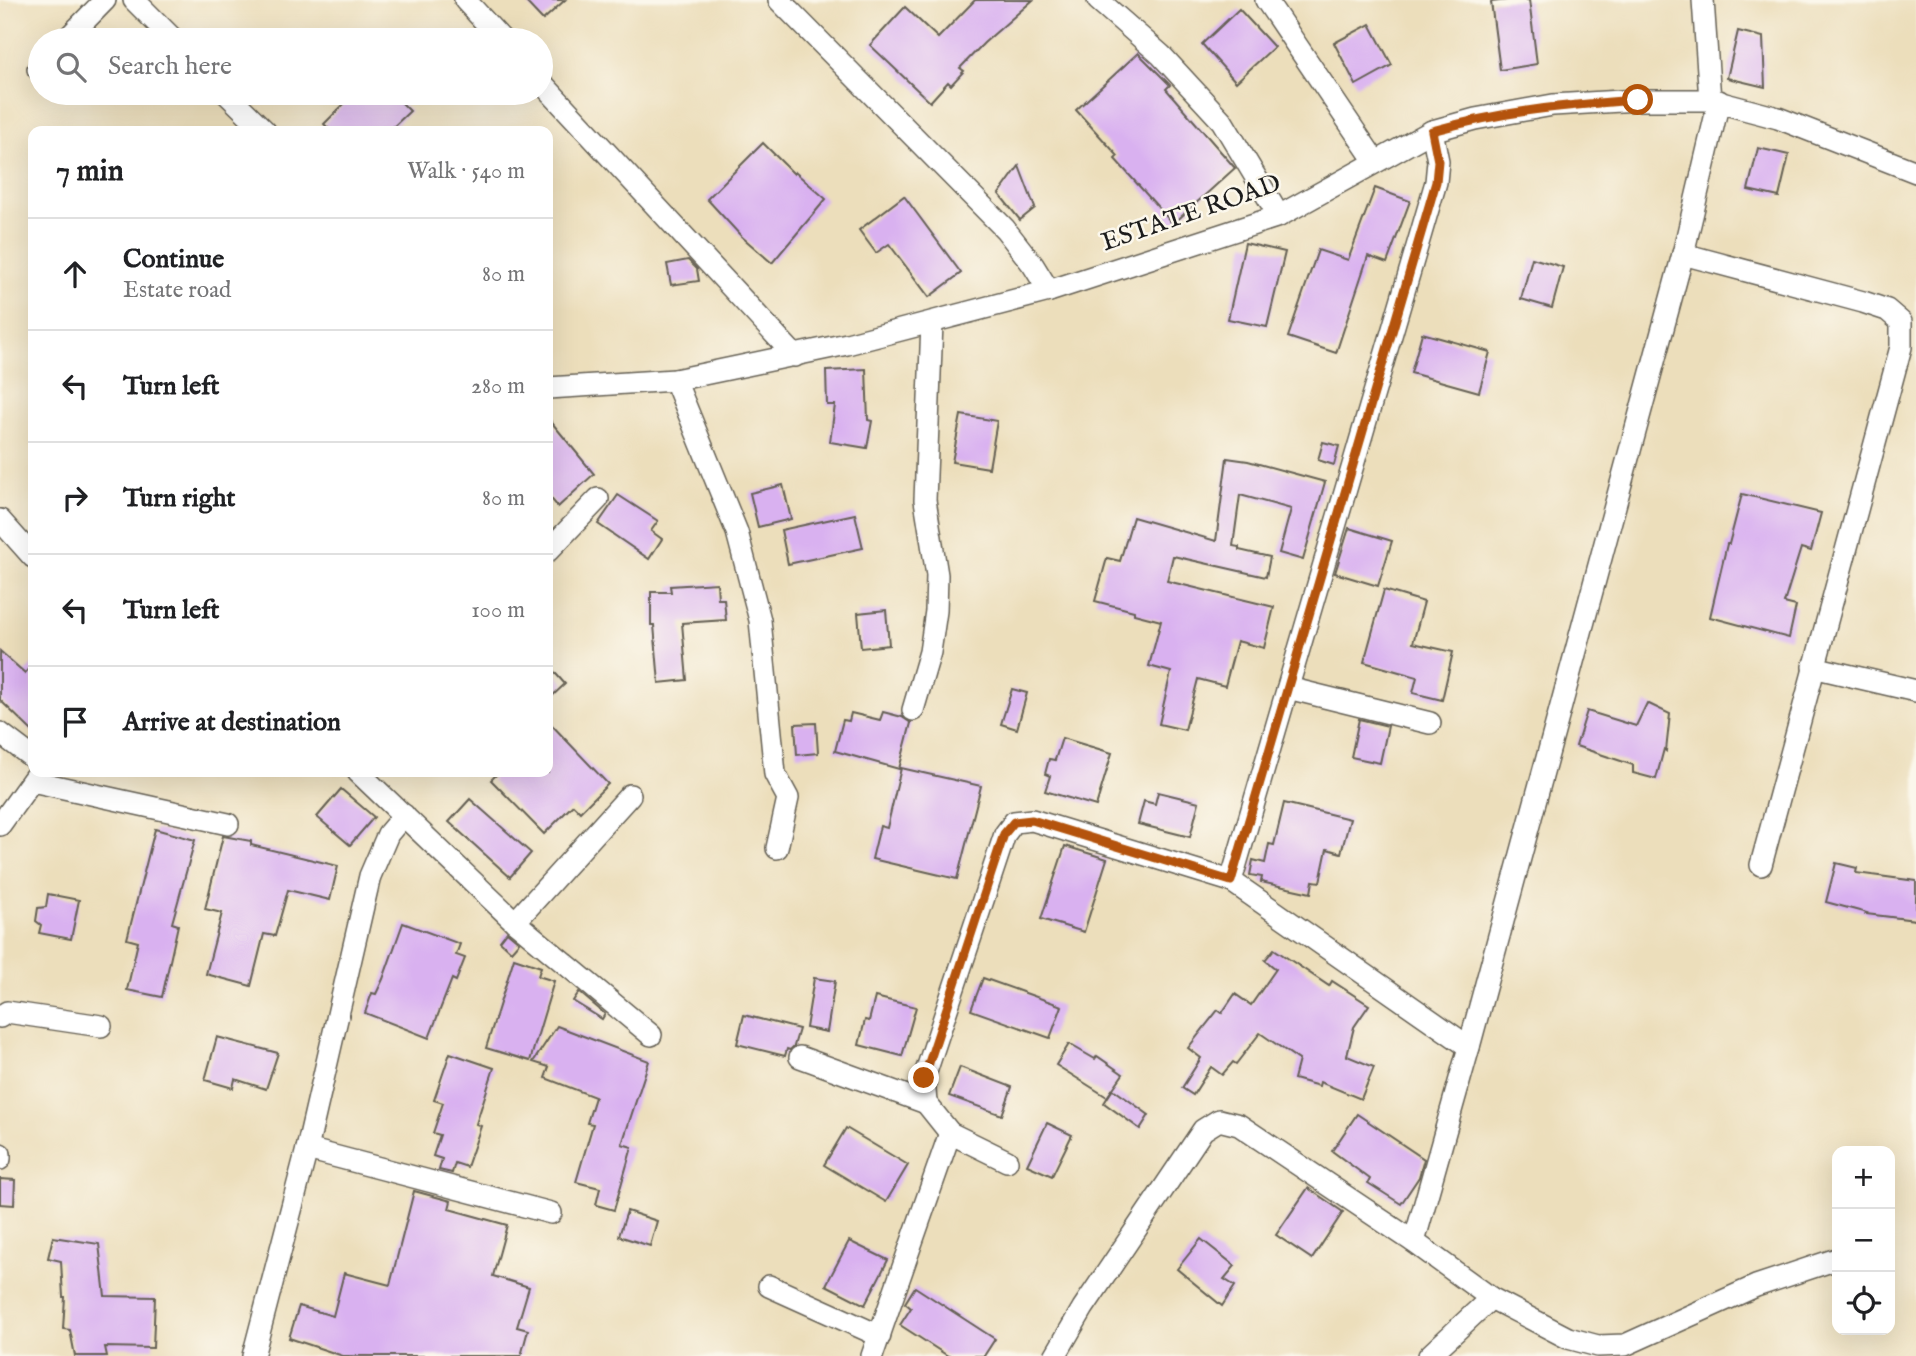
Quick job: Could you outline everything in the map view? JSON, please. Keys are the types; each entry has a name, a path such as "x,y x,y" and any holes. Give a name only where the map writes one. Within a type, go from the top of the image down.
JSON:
{"street":[{"path":"78,28 105,0"},
{"path":"134,0 162,28"},
{"path":"465,0 491,28"},
{"path":"779,0 1005,229 1049,291"},
{"path":"1098,0 1161,55 1222,121 1279,216"},
{"path":"1266,0 1375,161"},
{"path":"1413,1242 1469,1047 1683,254 1715,101 1703,0"},
{"path":"553,95 795,356"},
{"name":"ESTATE ROAD","path":"553,388 675,380 795,356 1049,291 1279,216 1432,131 1475,119 1553,105 1638,100 1715,101 1778,118 1916,172"},
{"path":"238,105 260,126"},
{"path":"1231,881 1436,182 1438,161 1432,131"},
{"path":"1683,254 1863,302 1887,310 1901,322 1900,347 1761,865"},
{"path":"913,710 930,652 936,611 937,575 925,500 932,323"},
{"path":"675,380 737,532 760,620 775,774 788,798 777,848"},
{"path":"553,546 598,499"},
{"path":"0,520 28,551"},
{"path":"1813,667 1916,691"},
{"path":"1288,688 1430,723"},
{"path":"0,733 28,754"},
{"path":"0,825 34,777"},
{"path":"39,777 228,824"},
{"path":"363,777 515,922 651,1035"},
{"path":"515,922 629,796"},
{"path":"253,1356 307,1149 370,876 388,834 404,815"},
{"path":"926,1103 924,1078 1004,834 1014,822 1032,820 1231,881 1469,1047"},
{"path":"0,1017 8,1012 101,1026"},
{"path":"800,1057 926,1103 950,1133 1007,1161"},
{"path":"1055,1356 1083,1308 1203,1130 1219,1120 1240,1125 1491,1298 1568,1338 1598,1346 1625,1345 1756,1286 1832,1261"},
{"path":"769,1286 876,1346 950,1133"},
{"path":"307,1149 551,1213"},
{"path":"1429,1356 1491,1298"}],"building":[{"path":"524,0 565,0 543,20"},
{"path":"975,0 1033,0 984,43 960,68 964,71 951,85 948,82 930,102 870,45 905,7 938,38"},
{"path":"1529,0 1537,64 1500,70 1491,2"},
{"path":"1239,9 1274,47 1236,82 1202,44"},
{"path":"1370,24 1392,65 1356,85 1334,43"},
{"path":"1738,31 1763,37 1765,87 1727,78"},
{"path":"1138,53 1170,85 1166,89 1235,168 1173,224 1115,159 1118,156 1076,110"},
{"path":"343,105 404,105 410,111 394,126 324,124"},
{"path":"763,143 794,174 795,172 826,199 772,263 741,236 707,199"},
{"path":"1758,148 1789,155 1779,197 1748,190"},
{"path":"1019,166 1035,208 1020,220 999,194"},
{"path":"1375,188 1410,201 1387,263 1368,256 1336,353 1288,337 1318,250 1348,260"},
{"path":"904,196 961,273 929,297 889,244 876,253 859,230"},
{"path":"1245,243 1285,252 1267,327 1228,319"},
{"path":"1532,258 1563,267 1552,308 1521,299"},
{"path":"688,260 697,269 699,281 671,285 667,264"},
{"path":"1422,333 1490,352 1479,392 1411,373"},
{"path":"866,369 868,420 872,421 867,448 830,442 835,405 827,405 826,371"},
{"path":"961,415 997,421 989,468 952,462"},
{"path":"553,424 594,474 558,507 553,501"},
{"path":"1323,442 1339,446 1334,465 1318,460"},
{"path":"1227,458 1325,482 1303,560 1279,553 1291,509 1240,495 1233,546 1239,547 1239,550 1270,557 1266,577 1173,556 1167,581 1274,607 1264,648 1237,641 1225,686 1198,679 1185,730 1159,724 1171,672 1149,666 1161,621 1095,601 1107,558 1120,561 1133,517 1216,541"},
{"path":"783,485 791,519 758,527 750,493"},
{"path":"1742,494 1821,513 1811,551 1801,548 1784,603 1796,606 1789,638 1710,617"},
{"path":"618,495 658,521 651,531 662,539 649,559 598,524"},
{"path":"855,514 863,548 788,564 781,530"},
{"path":"1349,528 1392,541 1378,586 1335,573"},
{"path":"717,583 718,599 724,599 726,620 682,623 687,680 659,683 654,625 651,625 651,592 671,592 670,586"},
{"path":"1384,590 1424,602 1413,643 1453,652 1442,700 1413,693 1417,677 1364,662"},
{"path":"886,610 889,645 861,648 858,613"},
{"path":"0,651 25,673 28,670 28,727 0,700"},
{"path":"553,671 565,684 553,695"},
{"path":"1012,689 1027,693 1017,729 1001,724"},
{"path":"1647,703 1670,714 1666,751 1664,749 1656,779 1633,773 1633,765 1576,746 1587,711 1636,726"},
{"path":"883,712 902,717 911,723 899,769 835,751 843,720 849,721 851,713 880,720"},
{"path":"1359,719 1388,726 1380,763 1351,757"},
{"path":"816,723 818,753 797,755 795,724"},
{"path":"553,726 608,784 580,812 573,805 544,834 491,780 494,777 553,777"},
{"path":"1062,738 1112,753 1096,806 1045,791 1050,776 1045,774 1049,759 1055,760"},
{"path":"901,768 981,786 957,879 872,859 880,826 887,828"},
{"path":"341,789 374,817 350,845 317,817"},
{"path":"1158,792 1199,802 1190,837 1138,824 1144,801 1155,804"},
{"path":"470,799 531,853 510,877 449,822"},
{"path":"1284,803 1350,819 1341,853 1327,849 1320,882 1313,881 1311,893 1261,882 1262,877 1250,875 1253,860 1265,863 1269,844 1274,845"},
{"path":"155,829 195,840 172,923 178,925 162,997 127,990 138,942 127,939"},
{"path":"223,836 251,841 251,845 338,866 330,900 288,890 275,936 264,934 251,986 206,974 222,913 205,909"},
{"path":"1065,846 1107,859 1084,932 1041,919"},
{"path":"1836,863 1857,868 1856,873 1916,881 1916,920 1866,914 1826,902"},
{"path":"48,894 79,900 71,939 39,933 41,925 36,921 38,908 46,907"},
{"path":"403,923 460,944 456,955 465,958 456,981 452,979 429,1038 365,1013 372,993 376,994 383,979"},
{"path":"507,932 519,942 511,951 500,941"},
{"path":"1274,949 1329,986 1332,981 1369,1005 1354,1027 1347,1056 1374,1067 1361,1099 1320,1082 1319,1086 1294,1079 1299,1060 1260,1033 1236,1064 1233,1062 1222,1075 1211,1067 1193,1095 1182,1088 1201,1058 1188,1048 1218,1010 1222,1013 1235,994 1251,1005 1276,969 1265,960"},
{"path":"514,958 541,967 538,976 554,981 530,1061 486,1048"},
{"path":"814,978 835,981 827,1032 806,1028"},
{"path":"983,978 1062,1006 1050,1038 971,1010"},
{"path":"579,992 605,1014 602,1019 573,1001"},
{"path":"875,997 916,1007 902,1056 859,1045 865,1020 869,1021"},
{"path":"744,1015 799,1029 794,1046 790,1050 787,1049 785,1056 737,1044"},
{"path":"557,1026 649,1061 622,1144 632,1147 614,1210 596,1205 600,1188 576,1182 593,1124 587,1123 595,1097 545,1078 549,1067 533,1062"},
{"path":"217,1037 278,1053 266,1089 235,1079 233,1088 205,1080"},
{"path":"1069,1044 1095,1059 1097,1056 1123,1074 1107,1097 1056,1065"},
{"path":"450,1053 494,1068 476,1124 481,1126 467,1167 455,1163 452,1173 439,1170 442,1159 433,1156 440,1135 433,1133 443,1103 434,1100"},
{"path":"960,1067 1012,1087 1002,1115 949,1096"},
{"path":"1113,1089 1149,1115 1140,1129 1104,1103"},
{"path":"1357,1114 1424,1159 1419,1177 1401,1204 1368,1183 1370,1179 1332,1151"},
{"path":"1047,1123 1072,1135 1052,1176 1027,1165"},
{"path":"846,1128 908,1165 886,1202 824,1165"},
{"path":"0,1179 15,1180 14,1205 0,1204"},
{"path":"1308,1188 1343,1212 1312,1259 1276,1235"},
{"path":"414,1191 451,1201 449,1209 507,1225 493,1276 529,1287 517,1327 528,1330 521,1356 343,1356 289,1338 299,1306 333,1316 344,1273 390,1285"},
{"path":"627,1211 657,1221 650,1246 619,1236"},
{"path":"53,1237 99,1244 105,1296 155,1297 153,1348 105,1347 107,1356 75,1356 70,1330 63,1329 65,1297 61,1261 48,1258"},
{"path":"1201,1239 1235,1266 1224,1279 1235,1286 1222,1306 1177,1269"},
{"path":"849,1241 888,1260 865,1305 826,1285"},
{"path":"915,1287 995,1339 984,1356 948,1356 900,1325 911,1308 905,1303"}],"route":[{"path":"924,1078 1004,834 1014,822 1032,820 1231,881 1436,182 1438,161 1432,131 1475,119 1553,105 1638,100"}]}
